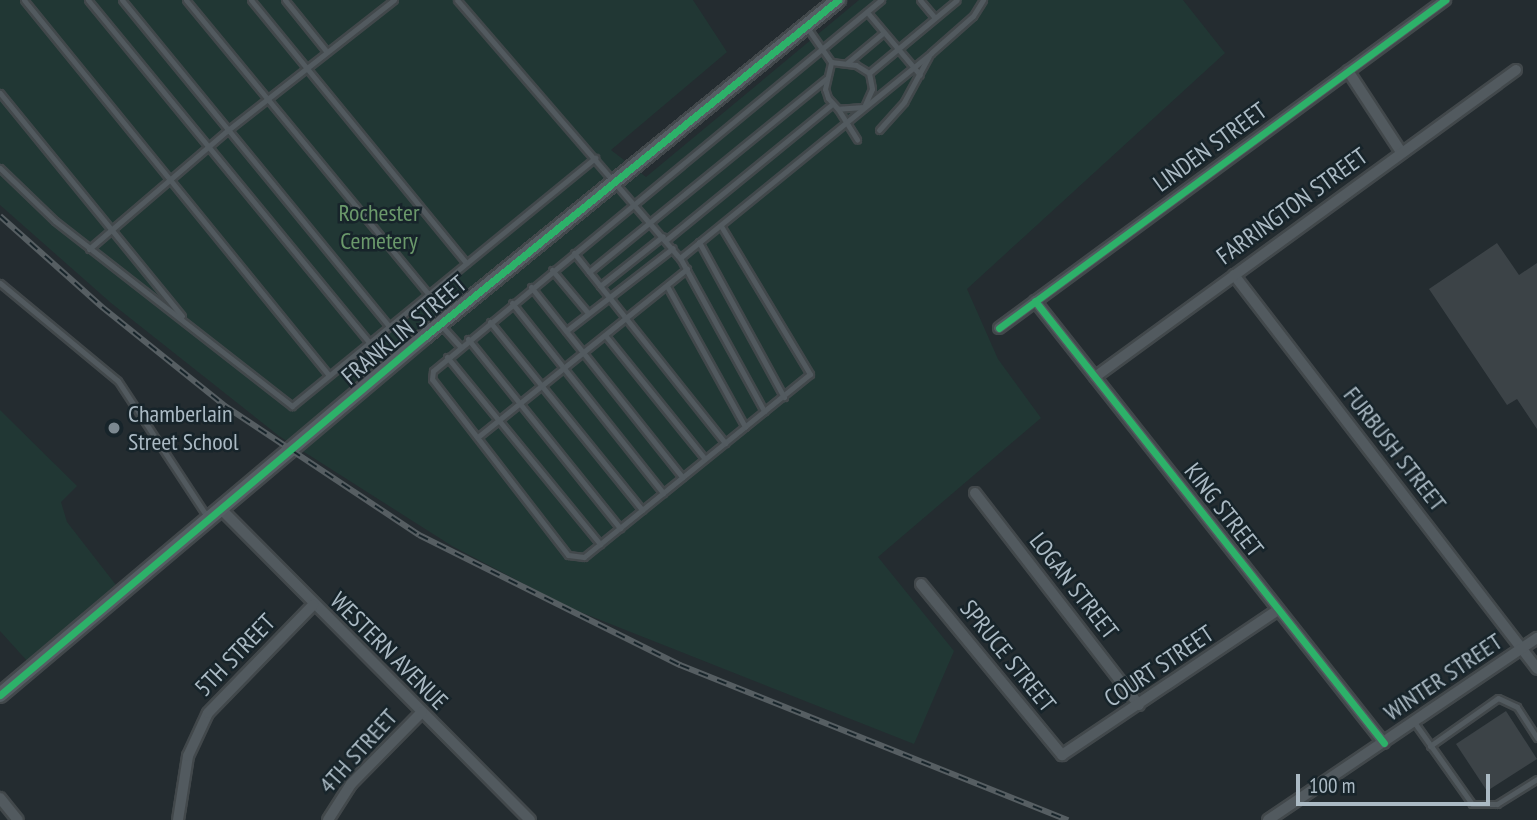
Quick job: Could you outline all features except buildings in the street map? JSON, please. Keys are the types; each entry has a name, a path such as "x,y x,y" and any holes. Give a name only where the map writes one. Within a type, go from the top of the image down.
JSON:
{"street":[{"name":"FRANKLIN STREET","path":"0,695 440,324 838,0"},
{"name":"LINDEN STREET","path":"999,328 1445,0"},
{"name":"FARRINGTON STREET","path":"1095,377 1516,70"},
{"path":"1348,71 1401,152"},
{"name":"FURBUSH STREET","path":"1234,275 1537,669"},
{"name":"KING STREET","path":"1035,301 1384,743"},
{"name":"LOGAN STREET","path":"975,492 1139,705"},
{"name":"WESTERN AVENUE","path":"222,510 313,606 530,820"},
{"name":"SPRUCE STREET","path":"921,584 1062,755"},
{"name":"5TH STREET","path":"178,820 188,755 204,719 313,606"},
{"name":"COURT STREET","path":"1062,755 1278,610"},
{"name":"WINTER STREET","path":"1268,820 1537,638"},
{"name":"4TH STREET","path":"328,820 351,784 422,712"},
{"path":"0,798 18,820"}],"lane":[{"path":"24,0 329,375"},
{"path":"88,0 369,342"},
{"path":"122,0 389,326"},
{"path":"186,0 428,294"},
{"path":"251,0 466,263"},
{"path":"285,0 327,52"},
{"path":"89,248 228,130 394,0"},
{"path":"457,0 673,248 764,411"},
{"path":"721,226 809,367 808,377 584,556 568,555 479,436 432,379 436,366 881,0"},
{"path":"920,0 935,18"},
{"path":"869,73 957,0"},
{"path":"680,258 931,53 973,16 984,0"},
{"path":"867,12 896,50 920,75"},
{"path":"806,26 831,62 826,79 832,104 848,121 857,140"},
{"path":"847,64 883,33"},
{"path":"879,130 904,102 931,53"},
{"path":"831,62 847,64 869,73"},
{"path":"864,107 873,89 869,73"},
{"path":"589,272 826,79"},
{"path":"0,93 188,324"},
{"path":"600,286 665,238 832,104"},
{"path":"838,109 864,107"},
{"path":"0,168 89,248 292,406 595,158"},
{"path":"699,242 784,397"},
{"path":"566,331 673,248"},
{"path":"573,253 725,443"},
{"path":"479,436 687,269"},
{"path":"552,270 588,313"},
{"path":"0,283 118,381 210,520"},
{"path":"667,286 745,427"},
{"path":"531,287 682,477"},
{"path":"512,303 663,493"},
{"path":"490,322 642,510"},
{"path":"440,324 460,346"},
{"path":"605,335 705,459"},
{"path":"468,339 620,528"},
{"path":"446,357 500,419 600,544"},
{"path":"1430,746 1498,698 1517,707 1537,738"},
{"path":"1414,722 1472,804 1489,806 1506,800 1537,779"}],"green space":[{"name":"Rochester Cemetery","path":"0,0 693,0 727,52 611,150 646,177 859,0 1183,0 1225,53 967,289 998,359 1041,418 878,557 954,651 914,744 570,608 452,546 279,436 111,303 0,205"},
{"path":"0,410 77,486 61,502 67,522 116,585 28,662 0,631"}],"railway":[{"path":"0,216 102,307 225,406 419,535 680,665 1068,820"}],"cycle path":[{"path":"0,695 424,337 838,0"},
{"path":"999,328 1445,0"},
{"path":"1035,301 1384,743"}],"place":[{"name":"Chamberlain Street School","path":"114,428"}]}
